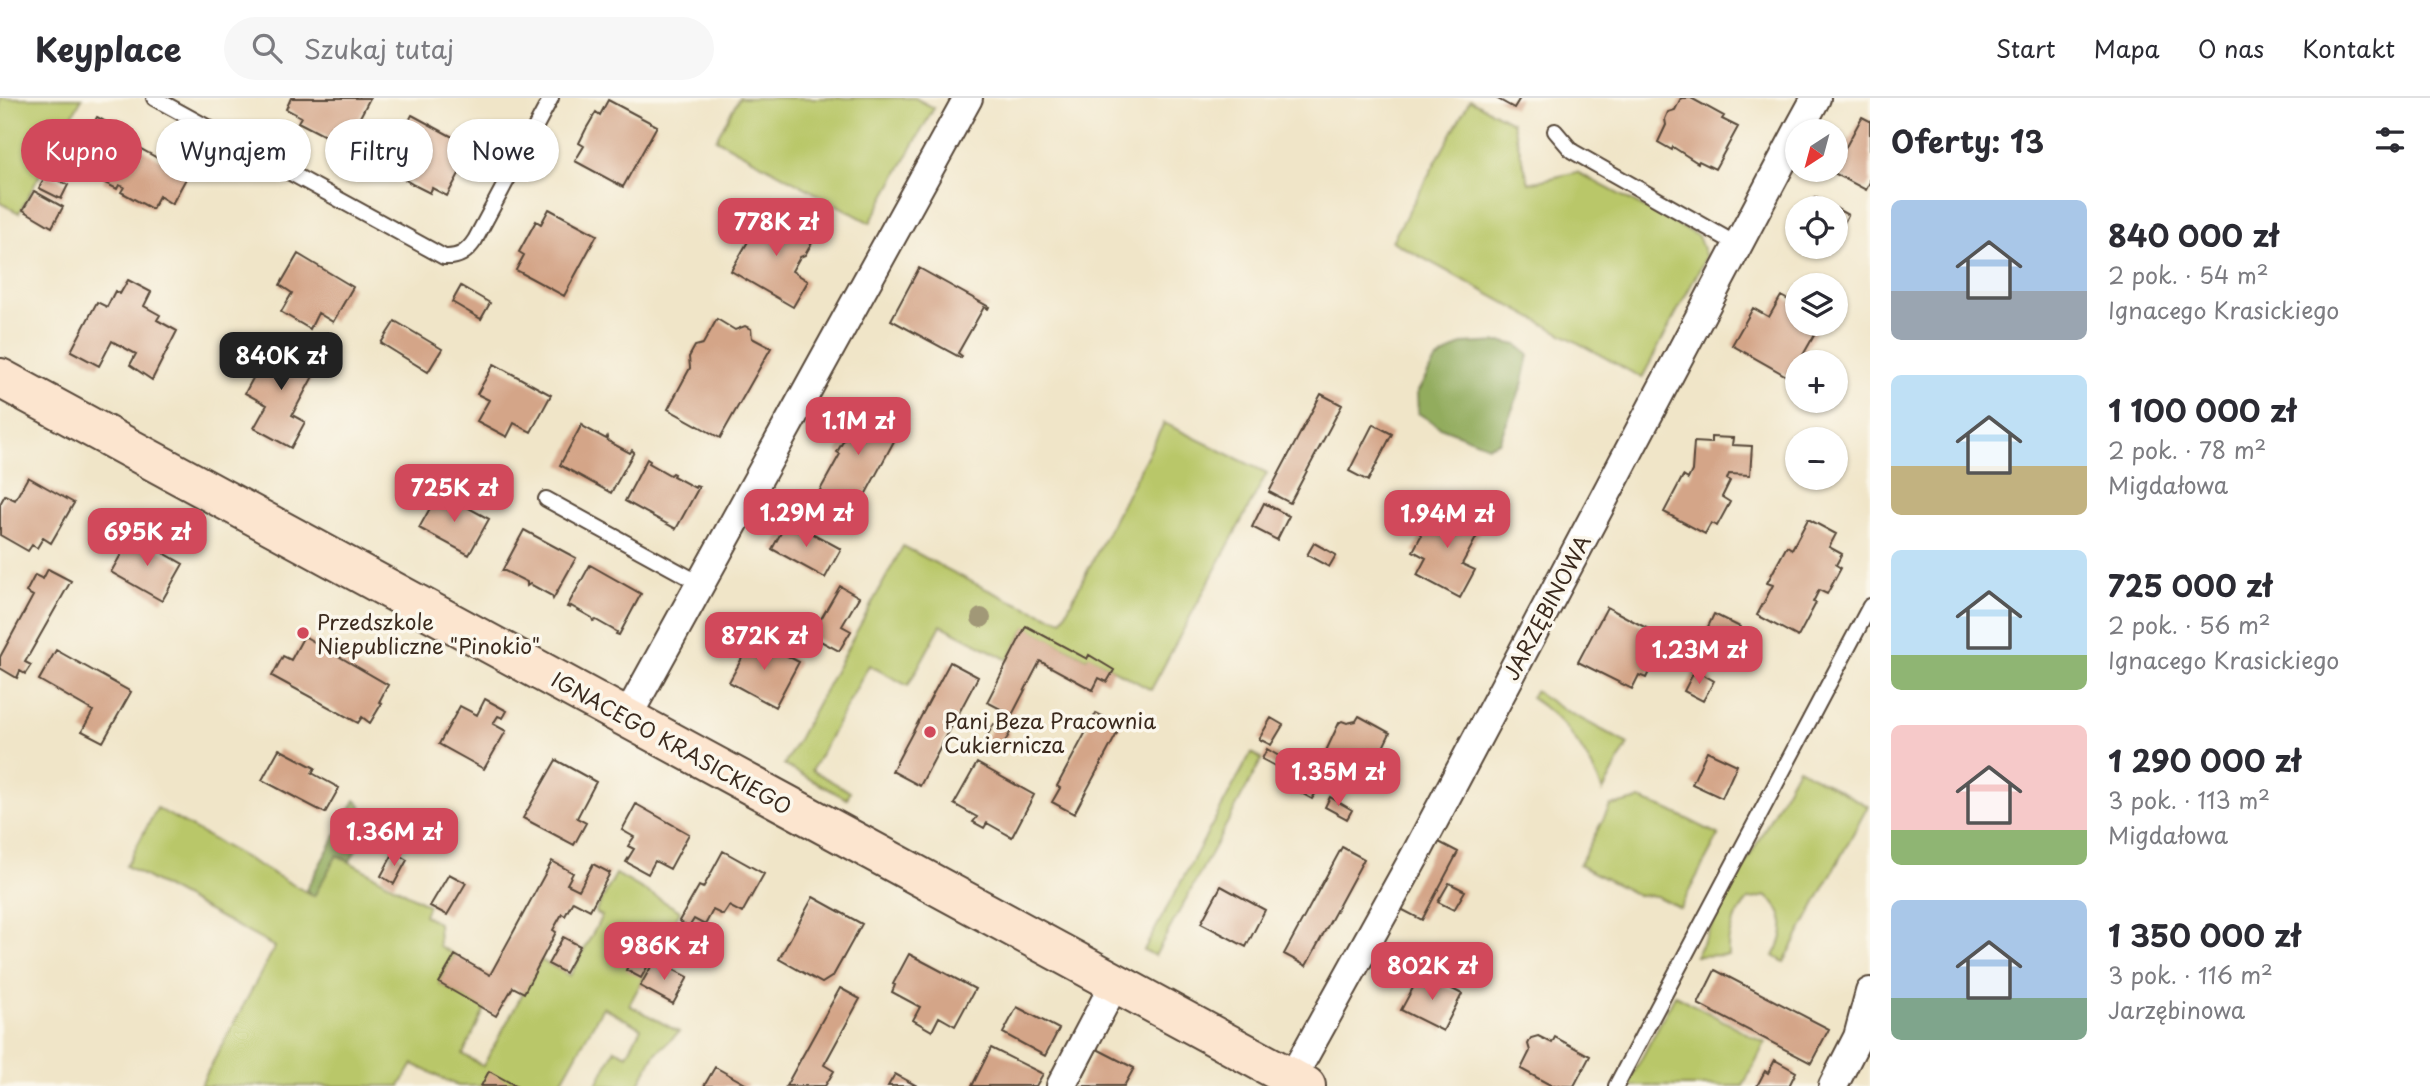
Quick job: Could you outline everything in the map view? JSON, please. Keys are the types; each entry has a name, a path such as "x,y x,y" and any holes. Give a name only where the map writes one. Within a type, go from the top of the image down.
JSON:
{"street":[{"path":"627,717 968,98"},
{"name":"JARZĘBINOWA","path":"1805,119 1816,98"},
{"name":"JARZĘBINOWA","path":"1299,1082 1427,833 1785,156"},
{"name":"IGNACEGO KRASICKIEGO","path":"0,378 1299,1082"},
{"path":"1061,1086 1115,983"},
{"path":"1833,1086 1858,1037 1870,992"}],"lane":[{"path":"154,98 444,257 451,258 468,250 475,240 551,98"},
{"path":"1555,131 1572,151 1738,244"},
{"path":"546,499 701,584"},
{"path":"1616,1086 1870,606"}],"green space":[{"path":"0,98 82,98 70,119 21,119 21,182 36,182 19,213 0,203"},
{"path":"739,98 915,98 934,108 870,223 716,139"},
{"path":"1470,100 1512,122 1529,183 1577,172 1698,236 1706,257 1642,378 1392,241"},
{"path":"1503,342 1517,345 1529,355 1522,386 1499,442 1488,446 1440,427 1418,413 1417,393 1435,361 1462,344"},
{"path":"1164,423 1267,473 1151,690 1089,656 1087,659 1026,627 1008,660 941,625 908,686 869,665 812,770 850,792 847,799 784,765 903,546 1001,596 1062,620"},
{"path":"1535,691 1628,744 1603,791 1574,738 1555,716 1531,698"},
{"path":"1251,753 1262,759 1155,956 1144,950"},
{"path":"1798,768 1868,806 1784,962 1774,956 1783,931 1782,916 1766,896 1748,900 1739,913 1730,932 1728,955 1695,956"},
{"path":"1640,799 1719,835 1680,908 1656,896 1637,895 1579,865 1610,806"},
{"path":"355,800 361,805 362,814 373,820 350,861 337,855 314,896 306,890"},
{"path":"157,808 313,896 337,855 428,905 424,915 438,923 439,946 455,955 439,983 485,1009 463,1054 483,1066 541,960 570,976 602,916 595,912 616,874 680,911 629,1005 679,1032 655,1054 638,1086 596,1086 615,1049 627,1055 641,1028 603,1007 560,1084 564,1086 458,1086 413,1064 400,1086 200,1086 275,947 126,866"},
{"path":"1675,995 1765,1043 1743,1086 1627,1086"}],"building":[{"path":"291,98 370,98 359,119 325,119 325,136 311,129 311,119 300,119 301,117 286,109"},
{"path":"1496,98 1520,98 1514,108"},
{"path":"1681,98 1691,98 1738,127 1715,169 1658,142 1666,125 1668,112 1675,110"},
{"path":"608,100 657,126 623,187 575,161 584,146 579,143 586,129 596,112 600,115"},
{"path":"1862,117 1870,121 1870,182 1866,190 1848,180 1848,143"},
{"path":"433,126 447,134 447,182 455,182 447,196 432,188 430,193 409,182 433,182"},
{"path":"142,150 156,157 156,182 184,182 172,204 159,196 152,209 121,192 124,187 119,185 117,189 103,182 142,182"},
{"path":"42,182 62,182 68,185 61,199 39,188"},
{"path":"34,191 63,207 52,227 23,210"},
{"path":"549,209 597,235 564,296 516,270 524,255 519,252 536,221 541,224"},
{"path":"764,215 786,228 791,219 817,234 792,271 808,281 793,307 731,271 754,231 753,227"},
{"path":"298,254 353,287 333,322 318,313 310,329 281,312 292,293 280,285"},
{"path":"919,268 989,307 984,307 958,353 961,358 891,320"},
{"path":"128,280 151,292 144,306 160,315 157,320 177,331 152,380 130,365 136,354 112,341 99,366 71,351 97,302 107,307 115,291 120,294"},
{"path":"461,286 490,303 481,319 452,302"},
{"path":"1781,296 1785,298 1785,336 1814,336 1806,350 1785,350 1785,375 1732,345 1753,308 1769,317"},
{"path":"717,319 735,330 745,326 751,329 752,338 771,348 720,438 668,409 690,368 689,357 695,346 703,344"},
{"path":"395,321 442,349 428,372 381,343"},
{"path":"289,343 306,354 302,361 317,369 292,415 305,422 291,448 254,428 267,405 245,393 271,345 284,352"},
{"path":"494,364 551,395 531,432 514,423 507,437 477,421 489,400 477,394"},
{"path":"1321,394 1342,405 1290,503 1269,492"},
{"path":"853,404 900,430 856,512 819,492 840,454 837,452 844,440 836,436"},
{"path":"582,424 630,453 632,450 634,452 611,493 560,465"},
{"path":"1373,424 1392,434 1368,481 1349,471"},
{"path":"1711,437 1733,438 1732,445 1752,446 1750,475 1729,474 1727,479 1730,481 1722,497 1730,502 1717,526 1711,523 1705,534 1664,512 1683,476 1688,479 1692,471 1694,442 1711,443"},
{"path":"647,459 649,463 670,475 672,473 695,488 699,487 676,529 625,501"},
{"path":"28,477 74,503 51,543 43,538 37,548 32,545 28,551 0,535 0,504 5,495 15,500"},
{"path":"439,492 489,519 469,555 419,528"},
{"path":"1264,503 1289,516 1277,540 1252,527"},
{"path":"1454,509 1483,525 1462,564 1475,570 1460,598 1417,575 1426,558 1413,551 1421,536 1419,530 1424,519 1433,513 1441,517 1451,514"},
{"path":"1808,519 1836,534 1829,547 1842,554 1836,565 1841,568 1827,594 1819,590 1813,602 1816,603 1798,637 1757,615 1773,585 1767,583 1787,546 1792,549"},
{"path":"788,520 841,549 825,578 772,549"},
{"path":"524,530 576,558 553,599 530,584 527,586 527,582 502,571"},
{"path":"132,535 183,564 162,601 111,572"},
{"path":"1314,543 1336,555 1329,567 1307,555"},
{"path":"590,565 641,594 619,635 571,606 567,607"},
{"path":"48,569 71,581 25,662 31,665 25,674 20,671 17,678 0,668 0,657 33,596 26,592 35,575 43,579"},
{"path":"840,586 859,597 842,626 851,631 839,651 811,636"},
{"path":"1607,607 1652,631 1644,646 1658,654 1646,678 1639,675 1632,689 1578,662"},
{"path":"1714,614 1740,627 1732,643 1706,631"},
{"path":"1026,626 1087,659 1089,655 1114,670 1107,682 1099,678 1093,690 1040,661 1012,715 987,702"},
{"path":"304,636 388,685 379,702 382,703 370,723 362,717 358,723 272,676 283,656 291,660"},
{"path":"753,638 799,662 775,707 729,682"},
{"path":"56,650 131,692 103,742 82,731 93,711 39,680"},
{"path":"950,662 978,677 920,786 892,771"},
{"path":"1695,670 1714,681 1703,701 1684,691"},
{"path":"485,699 507,711 503,718 498,716 493,724 506,731 484,769 439,744 460,706 477,715"},
{"path":"1096,713 1121,726 1074,814 1052,802 1060,788 1057,786"},
{"path":"1359,716 1390,733 1375,764 1379,766 1366,790 1332,772 1339,760 1325,753 1339,723 1356,721"},
{"path":"1271,718 1283,725 1271,745 1259,739"},
{"path":"994,724 1010,733 999,752 983,743"},
{"path":"279,749 315,768 312,773 339,788 325,813 262,780"},
{"path":"1267,749 1284,759 1279,768 1262,759"},
{"path":"1707,751 1737,765 1722,798 1692,784"},
{"path":"556,760 596,782 577,818 586,823 574,845 523,818"},
{"path":"977,763 1034,795 1012,837 987,823 984,828 973,822 977,817 954,804"},
{"path":"1302,782 1317,791 1312,799 1298,791"},
{"path":"1330,797 1352,810 1347,819 1325,807"},
{"path":"636,804 689,834 670,869 655,861 648,874 626,862 634,849 628,846 634,837 622,830"},
{"path":"1437,841 1458,852 1422,920 1401,909"},
{"path":"1342,847 1364,859 1306,966 1284,954"},
{"path":"723,851 764,874 742,913 729,906 723,915 713,910 705,925 694,919 689,927 679,921 699,886 703,888"},
{"path":"394,852 407,860 394,884 381,876"},
{"path":"552,861 573,873 567,884 579,890 593,864 610,873 590,910 573,901 565,916 562,914 553,930 556,932 524,993 513,987 496,1016 439,983 455,955 490,975"},
{"path":"449,874 466,883 447,915 430,906"},
{"path":"1449,883 1465,891 1454,910 1438,902"},
{"path":"1221,886 1265,910 1246,947 1201,923"},
{"path":"813,897 862,924 833,976 822,983 779,959"},
{"path":"563,937 580,946 565,973 548,964"},
{"path":"639,945 655,953 641,978 626,970"},
{"path":"909,954 975,989 955,1026 939,1017 932,1031 913,1020 920,1007 892,992 895,985 893,984"},
{"path":"655,960 688,977 673,1004 640,986"},
{"path":"1715,970 1829,1029 1811,1063 1698,1004"},
{"path":"1421,973 1462,994 1443,1031 1401,1010"},
{"path":"840,988 860,999 824,1065 834,1071 825,1086 786,1086"},
{"path":"1017,1007 1059,1029 1045,1056 1003,1033"},
{"path":"1538,1036 1552,1043 1555,1037 1590,1056 1574,1086 1552,1086 1521,1069 1530,1051 1528,1044 1531,1038"},
{"path":"991,1048 1043,1074 1036,1086 972,1086"},
{"path":"1097,1049 1134,1068 1124,1086 1078,1086"},
{"path":"1775,1060 1796,1072 1789,1086 1757,1086 1765,1071 1768,1073"},
{"path":"715,1067 749,1086 704,1086"},
{"path":"489,1071 516,1086 481,1086"},
{"path":"895,1074 917,1086 888,1086"}],"place":[{"name":"Przedszkole Niepubliczne \"Pinokio\"","path":"303,633"},
{"name":"Pani Beza Pracownia Cukiernicza","path":"930,732"}]}
